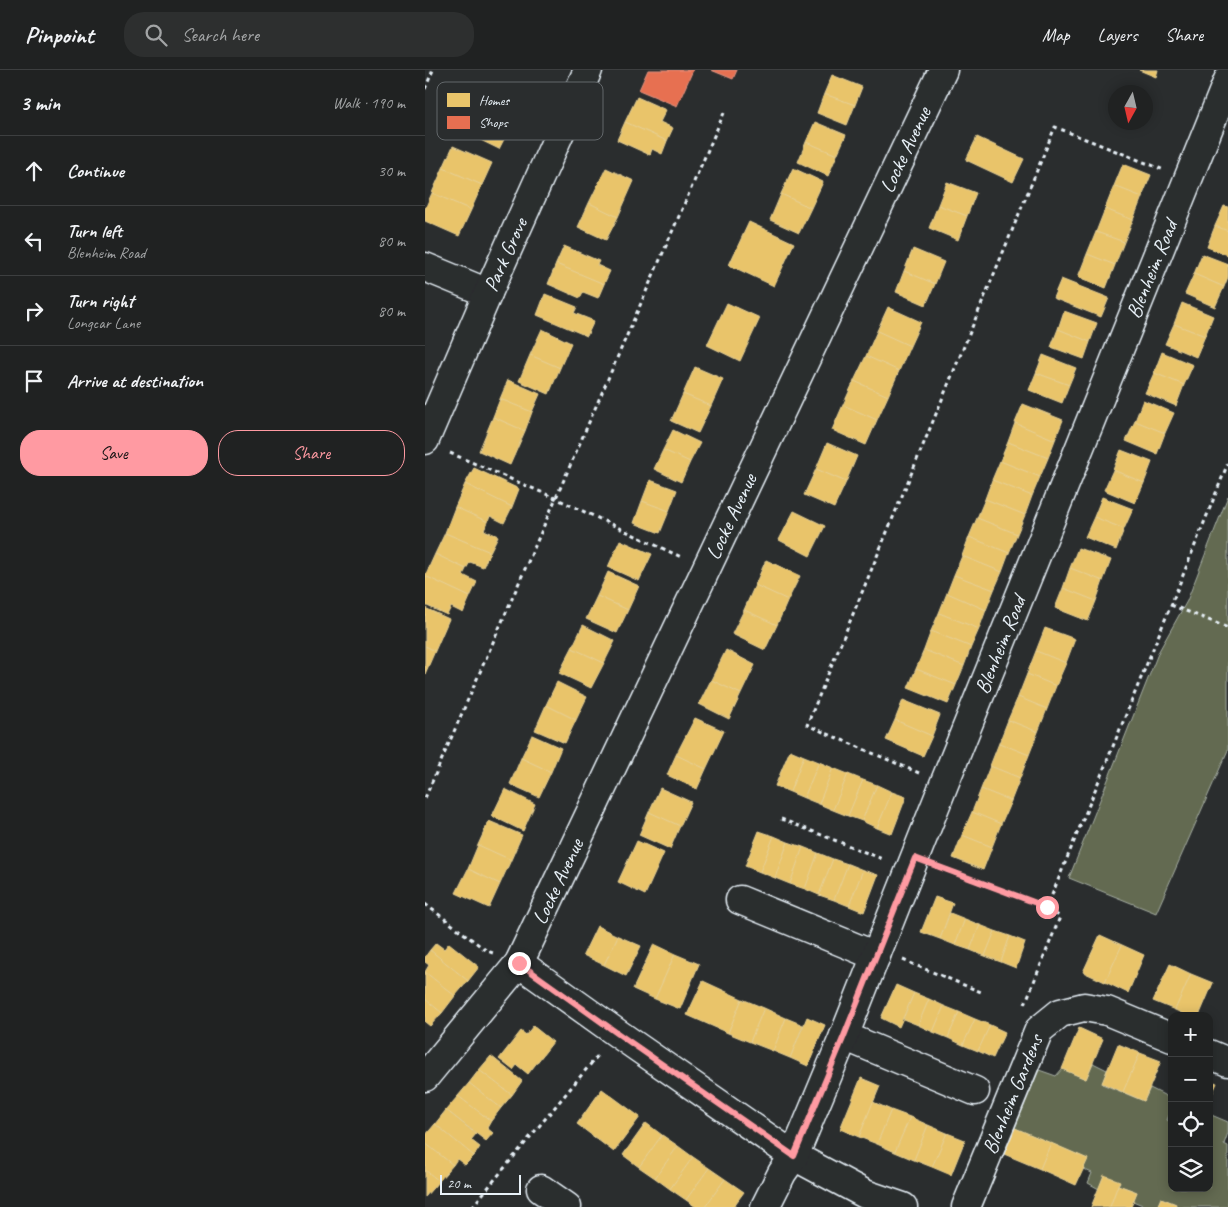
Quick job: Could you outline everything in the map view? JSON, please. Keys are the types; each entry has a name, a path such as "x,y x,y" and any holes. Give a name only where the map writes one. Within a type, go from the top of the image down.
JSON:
{"street":[{"name":"Park Grove","path":"583,82 588,70"},
{"name":"Locke Avenue","path":"425,1076 519,963 943,70"},
{"name":"Blenheim Road","path":"765,1207 782,1173 794,1156 844,1036 1228,80"},
{"name":"Park Grove","path":"434,445 488,293 557,140"},
{"path":"425,267 488,293"},
{"path":"740,900 877,953"},
{"path":"519,963 794,1156 865,1194 903,1207"},
{"name":"Blenheim Gardens","path":"965,1207 1039,1030 1061,1013 1083,1007 1107,1011 1168,1036"},
{"path":"844,1036 975,1091"},
{"path":"1213,1056 1228,1062"},
{"path":"541,1189 567,1207"}],"path":[{"path":"425,89 433,70"},
{"path":"425,798 724,113"},
{"path":"944,784 807,725 1055,127 1188,179"},
{"path":"434,445 555,498 706,569"},
{"path":"781,819 1047,907 1228,463"},
{"path":"1171,605 1228,628"},
{"path":"425,904 487,951 519,963"},
{"path":"877,953 981,992"},
{"path":"472,1207 617,1033"}],"green space":[{"path":"1228,496 1228,750 1156,913 1069,878 1159,651 1187,601"},
{"path":"1093,1063 1107,1070 1102,1084 1144,1101 1150,1088 1168,1097 1168,1192 1213,1192 1213,1116 1228,1122 1228,1133 1224,1144 1228,1146 1228,1207 1175,1207 1176,1204 1161,1198 1157,1207 1147,1207 1133,1201 1137,1192 1118,1185 1120,1182 1099,1189 1088,1183 1092,1173 1083,1169 1087,1159 1015,1128 1039,1070 1056,1076 1062,1069 1086,1079"}],"building: Homes":[{"path":"1139,70 1158,70 1156,77"},
{"path":"832,75 862,87 855,105 824,94"},
{"path":"824,94 855,105 847,125 817,113"},
{"path":"637,97 666,110 660,122 673,128 667,141 625,122"},
{"path":"625,122 667,141 662,154 652,149 650,155 617,140"},
{"path":"815,122 846,135 837,155 806,142"},
{"path":"977,137 1024,159 1013,182 966,160"},
{"path":"481,140 504,140 499,149"},
{"path":"806,142 837,155 828,176 798,162"},
{"path":"453,146 492,163 482,185 443,168"},
{"path":"1123,164 1151,175 1142,197 1114,186"},
{"path":"443,168 482,185 471,210 432,193"},
{"path":"606,168 634,181 618,217 589,203"},
{"path":"793,168 823,182 811,208 781,194"},
{"path":"947,182 976,193 967,216 938,205"},
{"path":"1114,186 1142,197 1133,220 1105,209"},
{"path":"432,193 471,210 459,236 425,221 425,209"},
{"path":"781,194 811,208 799,233 770,220"},
{"path":"589,203 618,217 606,240 578,227"},
{"path":"938,205 967,216 958,240 929,228"},
{"path":"1224,206 1228,207 1228,231 1215,226"},
{"path":"1105,209 1133,220 1124,242 1096,232"},
{"path":"749,222 794,243 774,286 729,265"},
{"path":"1215,226 1228,231 1228,255 1207,247"},
{"path":"1096,232 1124,242 1115,265 1087,254"},
{"path":"564,246 599,261 597,265 610,271 604,284 556,264"},
{"path":"913,249 944,262 935,284 904,271"},
{"path":"1087,254 1115,265 1106,288 1078,277"},
{"path":"1202,254 1228,264 1228,277 1224,287 1194,274"},
{"path":"556,264 604,284 598,298 583,292 580,298 548,284"},
{"path":"904,271 935,284 926,305 896,292"},
{"path":"1194,274 1224,287 1215,307 1185,294"},
{"path":"1061,279 1109,298 1101,317 1053,298"},
{"path":"545,294 577,307 574,313 594,321 587,336 537,315"},
{"path":"727,303 760,318 740,361 707,345"},
{"path":"1182,303 1213,316 1205,336 1174,324"},
{"path":"888,307 921,322 910,346 877,331"},
{"path":"1064,311 1097,323 1090,342 1058,329"},
{"path":"1174,324 1205,336 1196,357 1165,344"},
{"path":"542,329 571,343 560,368 530,355"},
{"path":"1058,329 1090,342 1084,359 1051,347"},
{"path":"877,331 910,346 899,371 866,356"},
{"path":"1162,352 1193,365 1184,385 1154,373"},
{"path":"530,355 560,368 549,394 519,381"},
{"path":"1043,355 1076,368 1069,385 1036,373"},
{"path":"866,356 899,371 888,396 854,381"},
{"path":"695,367 723,379 711,406 683,394"},
{"path":"1036,373 1069,385 1062,403 1029,390"},
{"path":"1154,373 1184,385 1176,406 1145,393"},
{"path":"508,380 540,394 532,412 500,399"},
{"path":"854,381 888,396 877,420 843,405"},
{"path":"683,394 711,406 698,433 671,421"},
{"path":"500,399 532,412 525,431 493,417"},
{"path":"1143,400 1174,413 1165,433 1135,421"},
{"path":"1023,404 1063,420 1055,440 1015,423"},
{"path":"843,405 877,420 866,445 832,430"},
{"path":"493,417 525,431 510,465 479,451"},
{"path":"1135,421 1165,433 1157,454 1126,441"},
{"path":"1015,423 1055,440 1048,458 1008,442"},
{"path":"673,430 700,443 690,462 663,450"},
{"path":"1008,442 1048,458 1040,477 1000,461"},
{"path":"827,443 857,456 846,482 816,469"},
{"path":"663,450 690,462 681,482 654,469"},
{"path":"1121,450 1152,462 1144,483 1113,470"},
{"path":"1000,461 1040,477 1032,496 992,480"},
{"path":"474,468 519,489 512,507 465,484"},
{"path":"816,469 846,482 834,508 804,495"},
{"path":"1113,470 1144,483 1135,503 1104,490"},
{"path":"650,480 677,490 669,511 642,501"},
{"path":"992,480 1032,496 1025,515 985,499"},
{"path":"465,484 512,507 504,523 490,516 488,522 455,507"},
{"path":"1102,497 1133,509 1124,529 1094,517"},
{"path":"985,499 1025,515 1017,534 977,518"},
{"path":"642,501 669,511 660,533 634,523"},
{"path":"455,507 488,522 484,530 498,536 490,552 445,533"},
{"path":"794,511 825,526 810,556 779,540"},
{"path":"1094,517 1124,529 1116,550 1085,537"},
{"path":"977,518 1017,534 1009,553 969,537"},
{"path":"445,533 490,552 483,567 470,562 466,569 435,554"},
{"path":"969,537 1009,553 1002,572 962,556"},
{"path":"620,540 652,554 639,581 608,567"},
{"path":"1078,548 1111,560 1103,581 1070,568"},
{"path":"435,554 466,569 463,575 477,582 470,597 425,576"},
{"path":"962,556 1002,572 994,590 954,575"},
{"path":"766,560 800,576 788,600 755,585"},
{"path":"1070,568 1103,581 1096,601 1063,588"},
{"path":"608,572 639,586 628,610 597,596"},
{"path":"954,575 994,590 986,610 947,593"},
{"path":"425,576 470,597 463,613 451,607 447,615 425,605"},
{"path":"755,585 788,600 777,625 744,610"},
{"path":"1063,588 1096,601 1088,621 1055,608"},
{"path":"947,593 986,610 979,629 939,613"},
{"path":"597,596 628,610 617,633 586,619"},
{"path":"425,608 449,619 435,651 425,646"},
{"path":"744,610 777,625 765,650 732,634"},
{"path":"939,613 979,629 971,647 931,631"},
{"path":"583,625 615,641 604,663 572,648"},
{"path":"1045,628 1075,639 1066,663 1036,651"},
{"path":"931,631 971,647 964,666 924,650"},
{"path":"425,646 435,651 425,674"},
{"path":"572,648 604,663 591,688 559,673"},
{"path":"726,650 755,665 741,694 711,680"},
{"path":"924,650 964,666 956,685 916,669"},
{"path":"1036,651 1066,663 1056,686 1027,674"},
{"path":"916,669 956,685 948,704 908,688"},
{"path":"1027,674 1056,686 1047,709 1018,697"},
{"path":"711,680 741,694 729,719 699,704"},
{"path":"557,682 587,697 576,720 546,705"},
{"path":"1018,697 1047,709 1038,732 1008,720"},
{"path":"903,700 940,715 932,736 895,720"},
{"path":"546,705 576,720 565,743 535,730"},
{"path":"695,718 724,731 706,769 676,755"},
{"path":"895,720 932,736 923,756 886,740"},
{"path":"1008,720 1038,732 1029,755 999,743"},
{"path":"532,735 561,748 551,772 521,758"},
{"path":"999,743 1029,755 1020,778 990,766"},
{"path":"790,750 804,756 790,792 775,786"},
{"path":"676,755 706,769 697,789 667,775"},
{"path":"804,756 819,762 804,798 790,792"},
{"path":"521,758 551,772 539,797 510,784"},
{"path":"819,762 833,768 819,804 804,798"},
{"path":"990,766 1020,778 1011,801 981,789"},
{"path":"833,768 848,774 833,810 819,804"},
{"path":"848,774 863,780 848,816 833,810"},
{"path":"863,780 877,785 862,821 848,816"},
{"path":"877,785 892,792 877,828 862,821"},
{"path":"660,788 691,802 680,826 649,812"},
{"path":"505,789 535,804 523,831 492,816"},
{"path":"981,789 1011,801 1001,824 972,812"},
{"path":"892,792 906,797 892,834 877,828"},
{"path":"649,812 680,826 670,849 639,835"},
{"path":"972,812 1001,824 992,847 962,835"},
{"path":"489,821 522,835 511,860 478,845"},
{"path":"759,831 774,836 760,872 745,866"},
{"path":"962,835 992,847 983,870 953,858"},
{"path":"774,836 788,842 775,878 760,872"},
{"path":"637,841 664,853 645,895 618,882"},
{"path":"788,842 803,847 790,884 775,878"},
{"path":"478,845 511,860 500,884 468,869"},
{"path":"803,847 818,853 805,889 790,884"},
{"path":"818,853 833,859 819,895 805,889"},
{"path":"833,859 848,864 834,900 819,895"},
{"path":"848,864 863,870 849,906 834,900"},
{"path":"468,869 500,884 489,908 456,893"},
{"path":"863,870 878,875 864,912 849,906"},
{"path":"935,897 953,903 940,939 921,932"},
{"path":"950,913 965,919 955,945 940,939"},
{"path":"965,919 980,925 970,950 955,945"},
{"path":"980,925 995,931 985,956 970,950"},
{"path":"597,926 618,936 604,965 583,955"},
{"path":"995,931 1010,936 1001,962 985,956"},
{"path":"1100,935 1122,945 1105,982 1083,972"},
{"path":"618,936 641,946 626,976 604,965"},
{"path":"1010,936 1025,942 1016,968 1001,962"},
{"path":"436,943 444,949 449,943 479,967 468,981 430,950"},
{"path":"654,944 675,954 655,999 633,989"},
{"path":"1122,945 1144,955 1128,993 1105,982"},
{"path":"430,950 468,981 455,996 425,972 429,965 425,962 425,957"},
{"path":"675,954 699,964 680,1009 655,999"},
{"path":"1170,964 1191,974 1175,1010 1153,1001"},
{"path":"425,972 455,996 442,1013 425,999"},
{"path":"1191,974 1213,983 1201,1012 1179,1012 1175,1010"},
{"path":"703,981 742,999 728,1033 687,1015"},
{"path":"896,985 914,993 899,1027 881,1018"},
{"path":"914,993 929,999 918,1025 903,1019"},
{"path":"425,999 442,1013 430,1026 425,1022"},
{"path":"742,999 764,1008 750,1042 728,1033"},
{"path":"929,999 944,1006 933,1032 918,1025"},
{"path":"944,1006 959,1012 948,1038 933,1032"},
{"path":"764,1008 786,1018 773,1051 750,1042"},
{"path":"959,1012 975,1019 963,1045 948,1038"},
{"path":"807,1017 825,1025 808,1066 790,1058"},
{"path":"786,1018 803,1025 790,1058 773,1051"},
{"path":"975,1019 990,1025 978,1051 963,1045"},
{"path":"990,1025 1005,1032 993,1058 978,1051"},
{"path":"533,1026 553,1042 528,1074 517,1065 513,1070 499,1059 521,1031 526,1035"},
{"path":"1079,1028 1103,1039 1086,1079 1062,1069"},
{"path":"1118,1044 1140,1053 1123,1092 1102,1083"},
{"path":"1140,1053 1161,1061 1144,1101 1123,1092"},
{"path":"491,1056 522,1081 512,1095 479,1070"},
{"path":"479,1070 512,1095 501,1108 469,1083"},
{"path":"861,1078 880,1086 859,1137 840,1129"},
{"path":"1213,1082 1217,1083 1213,1092"},
{"path":"469,1083 501,1108 491,1121 458,1096"},
{"path":"602,1089 640,1117 614,1152 577,1124"},
{"path":"458,1096 491,1121 487,1128 493,1133 486,1141 446,1110"},
{"path":"873,1102 891,1110 877,1144 859,1137"},
{"path":"446,1110 476,1134 471,1140 480,1147 474,1156 435,1124"},
{"path":"891,1110 910,1117 895,1152 877,1144"},
{"path":"910,1117 928,1125 914,1160 895,1152"},
{"path":"646,1123 662,1135 639,1167 623,1155"},
{"path":"435,1124 474,1156 465,1165 457,1159 453,1165 425,1143 425,1136"},
{"path":"928,1125 947,1133 932,1167 914,1160"},
{"path":"1015,1128 1051,1143 1040,1169 1004,1154"},
{"path":"947,1133 965,1140 951,1175 932,1167"},
{"path":"662,1135 678,1146 655,1178 639,1167"},
{"path":"425,1143 453,1165 439,1181 425,1170"},
{"path":"1051,1143 1088,1159 1076,1185 1040,1169"},
{"path":"678,1146 693,1157 670,1189 655,1178"},
{"path":"693,1157 709,1168 686,1200 670,1189"},
{"path":"709,1168 725,1179 705,1207 696,1207 686,1200"},
{"path":"425,1170 439,1181 425,1197"},
{"path":"1104,1175 1120,1181 1110,1207 1091,1207"},
{"path":"725,1179 744,1192 733,1207 705,1207"},
{"path":"1118,1185 1137,1192 1131,1207 1110,1207"},
{"path":"1161,1198 1176,1204 1175,1207 1157,1207"}],"building: Shops":[{"path":"648,70 693,70 677,106 639,90"},
{"path":"711,70 737,70 733,79"}],"route":[{"path":"519,963 794,1156 915,858 1047,907"}]}
